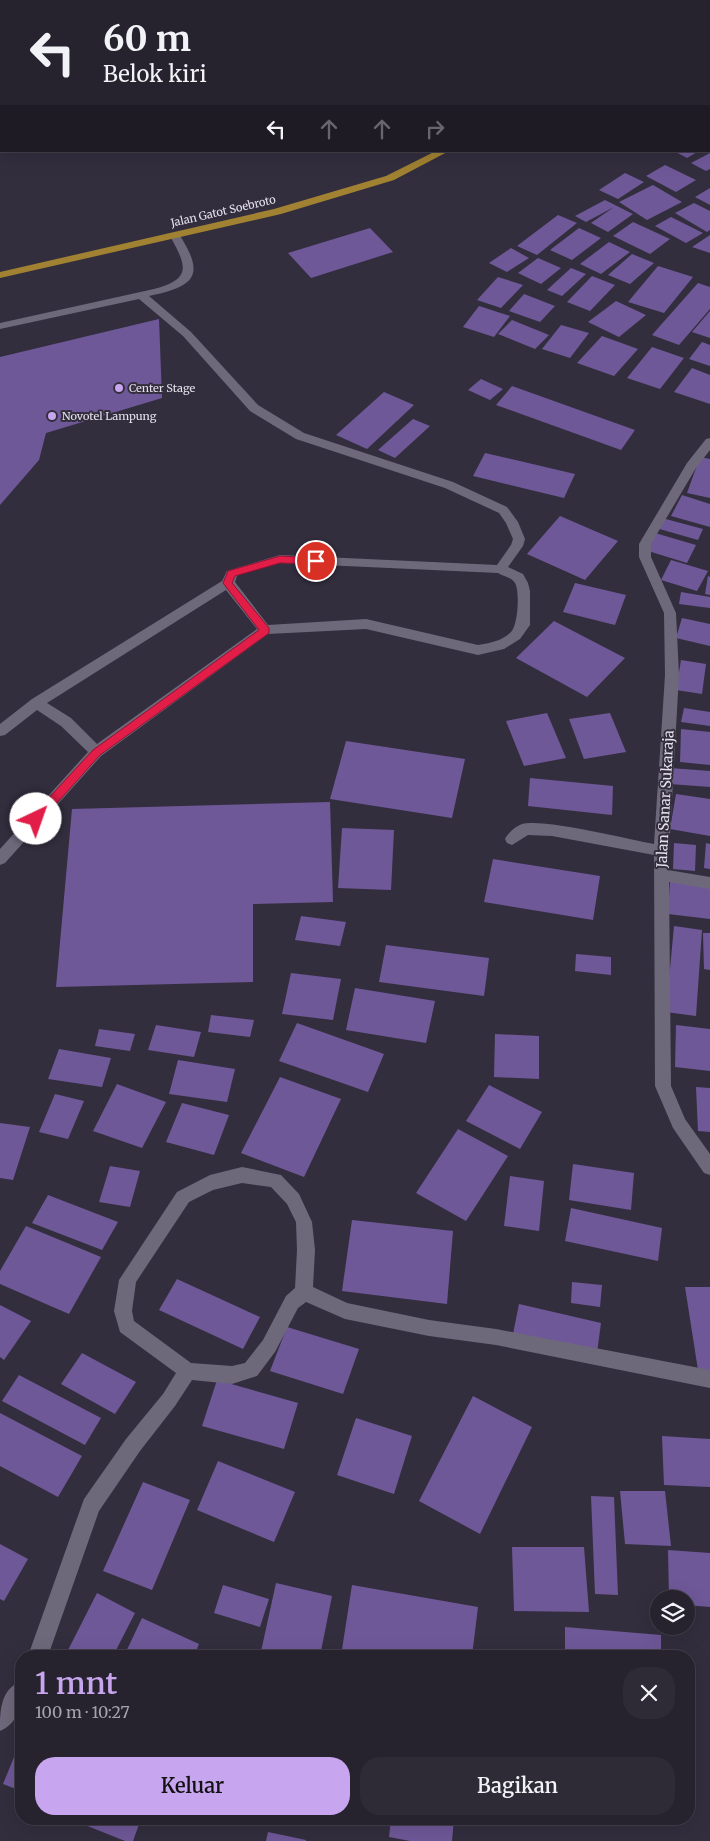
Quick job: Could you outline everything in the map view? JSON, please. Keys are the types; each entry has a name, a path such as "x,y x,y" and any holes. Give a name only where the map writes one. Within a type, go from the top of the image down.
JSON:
{"main road":[{"name":"Jalan Gatot Soebroto","path":"0,275 276,212 390,178 442,152"}],"street":[{"path":"0,326 180,285 188,274 190,264 174,236"},
{"path":"141,295 187,334 254,408 300,436 449,485 503,510 512,522 519,539 517,546 500,569"},
{"name":"Jalan Sanar Sukaraja","path":"710,442 691,466 663,511 644,549 645,557 670,613 672,675 661,851 663,1086 679,1123 710,1168"},
{"path":"0,731 36,702 228,583 231,574 236,571 280,560 500,569 518,577 522,582 524,591 523,625 515,636 499,646 478,650 366,624 265,630 96,752 0,859"},
{"path":"228,583 265,630"},
{"path":"36,702 66,722 96,752"},
{"path":"512,839 525,829 552,830 661,851"},
{"path":"661,874 710,883"},
{"path":"242,1175 275,1180 293,1199 304,1222 306,1250 304,1292 292,1302 269,1346 251,1370 232,1375 188,1372 126,1326 123,1311 128,1280 183,1196 210,1183 242,1175"},
{"path":"304,1292 345,1311 429,1328 496,1337 710,1379"},
{"path":"40,1650 91,1506 188,1372"},
{"path":"0,1722 15,1700"}],"building":[{"path":"676,152 697,152 687,158"},
{"path":"710,153 710,169 706,171 691,163"},
{"path":"665,165 696,180 676,192 646,176"},
{"path":"625,173 644,182 618,199 599,190"},
{"path":"653,185 682,202 647,220 619,202"},
{"path":"710,188 710,205 695,197"},
{"path":"605,200 633,214 608,232 591,223 614,207 586,222 575,216"},
{"path":"694,203 710,211 710,230 707,232 675,213"},
{"path":"558,215 577,223 537,255 517,246"},
{"path":"671,217 703,233 686,243 655,226"},
{"path":"633,222 670,239 650,254 613,236"},
{"path":"370,228 393,252 311,278 288,253"},
{"path":"579,228 601,238 572,260 550,250"},
{"path":"710,235 710,253 692,247"},
{"path":"609,242 630,252 601,274 580,264"},
{"path":"511,248 529,258 507,272 489,263"},
{"path":"632,254 654,263 630,284 608,275"},
{"path":"538,258 561,268 541,284 518,273"},
{"path":"658,266 693,277 664,313 628,302"},
{"path":"571,268 586,274 562,296 547,290"},
{"path":"592,276 615,285 590,311 567,302"},
{"path":"498,277 523,285 501,308 477,300"},
{"path":"698,283 710,287 710,309 679,345 652,335"},
{"path":"524,294 555,306 540,322 509,311"},
{"path":"616,301 646,315 619,337 588,322"},
{"path":"479,306 510,316 494,337 463,327"},
{"path":"710,311 710,338 692,332"},
{"name":"Novotel Lampung","path":"159,319 162,398 46,433 39,460 0,505 0,357"},
{"path":"512,320 549,335 535,349 498,334"},
{"path":"561,325 589,333 570,358 542,349"},
{"path":"602,336 638,349 614,376 577,363"},
{"path":"702,342 710,345 710,366 689,359"},
{"path":"652,347 684,358 660,389 627,378"},
{"path":"692,368 710,375 710,404 674,392"},
{"path":"481,379 503,389 490,400 468,390"},
{"path":"512,386 635,430 621,450 496,405"},
{"path":"384,392 414,405 367,449 336,435"},
{"path":"413,419 430,426 395,458 378,450"},
{"path":"485,453 575,474 564,498 473,476"},
{"path":"700,457 710,459 710,498 687,493"},
{"path":"682,495 710,504 710,527 671,516"},
{"path":"560,516 618,541 585,580 527,554"},
{"path":"662,518 703,529 698,540 656,528"},
{"path":"655,533 696,545 687,563 645,550"},
{"path":"671,560 708,571 697,591 661,580"},
{"path":"708,576 710,577 710,595 705,594"},
{"path":"575,583 626,595 615,625 563,612"},
{"path":"681,592 710,597 710,608 679,604"},
{"path":"682,618 710,624 710,646 676,638"},
{"path":"554,621 625,658 587,697 516,658"},
{"path":"681,660 706,664 702,694 676,690"},
{"path":"684,708 710,712 710,726 681,722"},
{"path":"547,713 566,758 524,766 506,721"},
{"path":"610,713 626,752 584,759 569,719"},
{"path":"681,729 710,732 710,765 680,762"},
{"path":"346,741 465,759 452,818 330,799"},
{"path":"670,768 710,771 710,787 670,784"},
{"path":"530,778 613,786 612,815 528,806"},
{"path":"676,794 710,799 710,836 670,829"},
{"path":"330,802 333,902 253,904 253,982 56,987 72,809"},
{"path":"342,828 394,830 391,890 338,888"},
{"path":"674,843 696,845 695,871 673,869"},
{"path":"706,843 710,844 710,869 704,868"},
{"path":"493,859 600,876 593,920 484,902"},
{"path":"670,880 710,885 710,919 668,914"},
{"path":"301,916 346,922 340,946 295,940"},
{"path":"674,926 702,930 696,1016 666,1012"},
{"path":"703,933 710,933 710,970 704,969"},
{"path":"386,945 489,958 484,996 379,982"},
{"path":"576,954 611,957 611,975 575,971"},
{"path":"291,973 341,979 333,1020 282,1014"},
{"path":"355,988 435,1001 426,1043 346,1030"},
{"path":"211,1015 254,1020 250,1037 208,1032"},
{"path":"297,1023 384,1054 368,1092 279,1061"},
{"path":"156,1025 201,1032 194,1057 148,1050"},
{"path":"676,1025 710,1029 710,1071 675,1067"},
{"path":"99,1029 135,1034 130,1051 95,1046"},
{"path":"495,1034 539,1036 539,1079 494,1077"},
{"path":"59,1049 111,1058 102,1087 48,1079"},
{"path":"178,1060 235,1069 227,1102 169,1094"},
{"path":"280,1077 341,1099 304,1177 241,1153"},
{"path":"117,1084 166,1102 142,1148 93,1131"},
{"path":"489,1085 542,1112 520,1149 466,1121"},
{"path":"696,1087 710,1088 710,1132 698,1131"},
{"path":"55,1094 84,1101 68,1139 39,1132"},
{"path":"182,1103 229,1115 214,1155 166,1142"},
{"path":"0,1123 30,1127 13,1180 0,1178"},
{"path":"458,1129 508,1156 466,1221 416,1193"},
{"path":"573,1164 634,1173 631,1210 569,1200"},
{"path":"110,1166 140,1171 130,1207 99,1202"},
{"path":"510,1176 544,1181 539,1231 504,1226"},
{"path":"48,1195 118,1222 102,1250 32,1223"},
{"path":"571,1208 662,1228 658,1261 565,1241"},
{"path":"352,1220 453,1231 447,1304 342,1291"},
{"path":"26,1226 101,1257 69,1314 0,1284 0,1271"},
{"path":"177,1279 260,1317 243,1349 159,1310"},
{"path":"572,1282 602,1285 600,1307 571,1303"},
{"path":"685,1287 710,1287 710,1370 698,1370"},
{"path":"519,1304 601,1323 597,1353 513,1334"},
{"path":"0,1305 31,1321 4,1360 0,1357"},
{"path":"287,1327 359,1349 343,1394 270,1371"},
{"path":"82,1353 136,1382 115,1414 61,1384"},
{"path":"19,1375 101,1418 85,1445 2,1401"},
{"path":"217,1380 298,1403 284,1449 202,1426"},
{"path":"473,1396 532,1427 480,1534 419,1501"},
{"path":"0,1413 82,1456 58,1497 0,1466"},
{"path":"356,1418 412,1436 394,1494 337,1475"},
{"path":"662,1436 710,1439 710,1487 664,1485"},
{"path":"218,1461 295,1492 274,1542 197,1510"},
{"path":"143,1482 190,1500 152,1590 103,1571"},
{"path":"620,1491 665,1491 671,1546 625,1544"},
{"path":"591,1496 614,1497 618,1595 595,1594"},
{"path":"0,1544 28,1559 4,1601 0,1599"},
{"path":"512,1547 584,1547 589,1612 514,1611"},
{"path":"668,1550 710,1553 710,1607 695,1606 695,1590 669,1590"},
{"path":"276,1583 332,1596 321,1650 261,1650"},
{"path":"223,1585 269,1599 260,1627 214,1613"},
{"path":"352,1585 478,1607 473,1650 342,1650"},
{"path":"97,1593 135,1613 116,1650 68,1650"},
{"path":"142,1618 199,1644 196,1650 127,1650"},
{"path":"565,1627 661,1635 661,1650 565,1650"},
{"path":"15,1755 15,1789 3,1784"},
{"path":"85,1825 139,1825 133,1841 125,1841"},
{"path":"390,1825 453,1825 452,1841 410,1841 389,1837"},
{"path":"268,1832 306,1840 306,1841 266,1841"}],"place":[{"name":"Center Stage","path":"119,388"},
{"name":"Novotel Lampung","path":"52,416"}],"route":[{"path":"36,819 96,752 265,630 230,587 228,583 231,574 236,571 280,560 316,561"}]}
